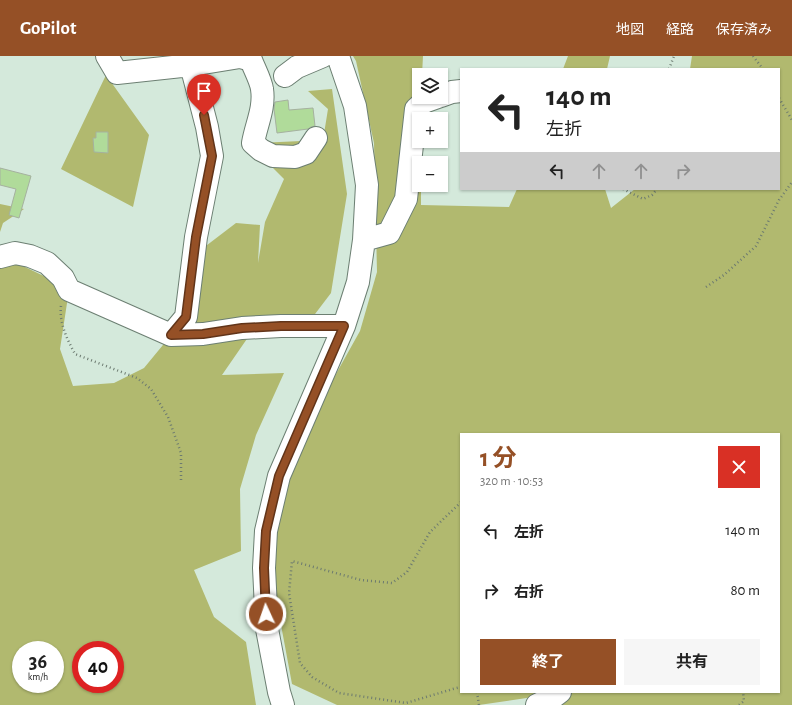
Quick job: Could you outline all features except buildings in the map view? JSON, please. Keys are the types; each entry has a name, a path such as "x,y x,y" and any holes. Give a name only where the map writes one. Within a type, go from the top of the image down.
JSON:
{"street":[{"path":"107,56 117,73 191,65 240,57 250,60 262,88 263,104 255,131 254,143 261,150 273,156 295,158 306,153 316,138"},
{"path":"285,76 297,67 323,56"},
{"path":"283,705 279,692 267,629 264,568 266,531 279,476 344,326 358,282 364,240 368,185 355,106 338,56"},
{"path":"171,335 186,317 196,237 212,156 207,127 191,65"},
{"path":"448,93 460,91"},
{"path":"364,240 389,233 406,200 416,109 422,104"},
{"path":"0,257 14,253 30,256 47,263 64,278 69,290 171,335 203,334 250,327 344,326"},
{"path":"537,705 559,693"}],"path":[{"path":"669,68 674,56"},
{"path":"754,56 762,68"},
{"path":"780,100 792,120"},
{"path":"706,287 724,275 756,246 779,200 792,182"},
{"path":"625,190 643,199 652,195 655,190"},
{"path":"69,290 62,301 60,313 66,337 75,354 137,378 151,389 168,417 181,453 181,483"},
{"path":"460,503 430,532 407,572 392,583 361,580 292,561 289,593 300,663 312,676 338,693 406,703 460,687"},
{"path":"477,693 479,705"},
{"path":"739,705 744,701 743,693"}],"green space":[{"path":"353,56 423,56 422,68 412,68 412,104 420,104 420,112 412,112 412,148 421,148 421,156 412,156 412,192 421,192 421,205 509,207 517,190 605,190 611,208 634,190 780,190 780,68 690,68 692,56 792,56 792,705 557,705 572,693 780,693 780,433 460,433 460,693 544,693 540,696 479,705 337,705 292,684 276,598 270,548 281,488 332,381 360,331 377,272 374,143 356,61"},
{"path":"568,56 610,56 607,68 563,68"},
{"path":"106,75 149,135 133,207 61,169"},
{"path":"332,89 347,194 331,293 312,318 251,333 222,375 284,373 256,435 240,489 241,551 194,570 214,617 246,642 256,705 0,705 0,256 50,279 69,290 60,349 73,386 114,383 144,368 186,317 194,255 236,223 260,225 258,263 265,222 284,179 257,152 258,143 323,140 328,109 308,91"},
{"path":"0,204 24,209 3,223 0,232"}],"route":[{"path":"204,115 212,156 196,237 186,317 171,335 203,334 242,328 281,326 344,326 279,476 266,531 264,568 266,614"}]}
